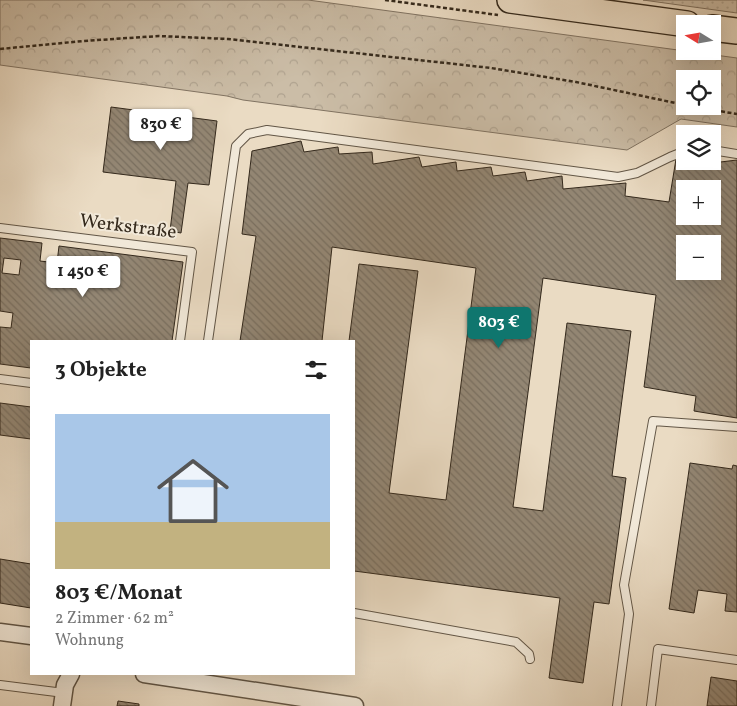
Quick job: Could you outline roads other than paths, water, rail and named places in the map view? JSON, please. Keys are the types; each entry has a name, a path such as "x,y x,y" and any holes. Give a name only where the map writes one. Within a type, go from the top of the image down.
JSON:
{"main road":[{"path":"510,0 676,23"},
{"path":"721,29 737,31"}],"street":[{"path":"0,632 30,636"},
{"path":"63,699 65,685 70,675"},
{"path":"154,675 355,706"}],"lane":[{"path":"208,340 236,146 248,134 267,130 618,177 637,174 676,155"},
{"path":"721,151 737,154"},
{"name":"Werkstraße","path":"0,228 192,252 180,340"},
{"path":"0,379 30,383"},
{"path":"616,706 629,614 624,586 653,421 737,427"},
{"path":"355,613 516,642 529,654 530,659"},
{"path":"650,706 658,649 737,660"},
{"path":"0,685 63,699"}]}
